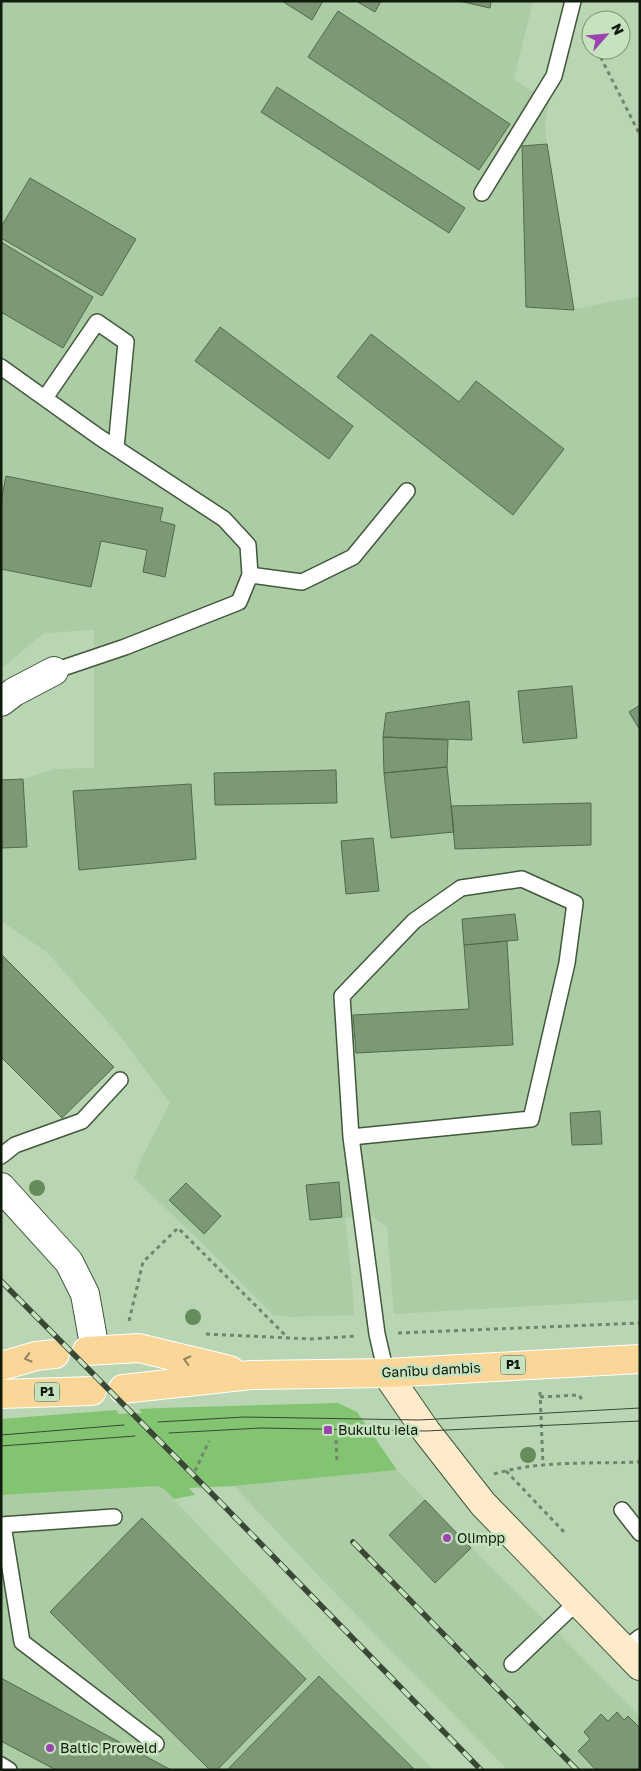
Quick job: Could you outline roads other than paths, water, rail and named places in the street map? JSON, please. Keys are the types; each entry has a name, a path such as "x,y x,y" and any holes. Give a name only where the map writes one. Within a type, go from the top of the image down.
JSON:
{"main road":[{"name":"Ganību dambis","path":"91,1351 139,1348 251,1376"},
{"path":"1,1366 36,1356 55,1354"},
{"name":"Ganību dambis","path":"123,1388 251,1376 386,1372 640,1359"},
{"name":"P1","path":"1,1394 92,1391"}],"street":[{"path":"1,702 14,692 54,671"},
{"path":"1,1187 69,1262 85,1294 91,1351"},
{"path":"386,1372 426,1431 483,1504 577,1602 635,1651"}],"lane":[{"path":"482,193 554,76 573,1"},
{"path":"45,398 97,322 126,342 116,448"},
{"path":"1,367 116,448 224,519 248,545 250,575 239,602 125,647 54,671"},
{"path":"250,575 302,582 353,557 407,491"},
{"path":"351,1137 531,1119 568,963 575,903 522,879 461,888 414,921 342,996 351,1137 377,1334 386,1372"},
{"path":"1,1156 16,1145 82,1121 120,1080"},
{"path":"622,1510 640,1533"},
{"path":"114,1517 2,1525 22,1642 156,1744"},
{"path":"512,1664 577,1602"},
{"path":"1,1765 9,1770"}],"tram line":[{"path":"158,1422 244,1417 419,1420 640,1408"},
{"path":"169,1433 261,1428 426,1431 640,1421"},
{"path":"1,1435 124,1425"},
{"path":"1,1446 135,1436"}],"railway":[{"path":"1,1281 224,1506 481,1770"},
{"path":"353,1542 577,1770"}],"place":[{"name":"Bukultu iela","path":"328,1430"},
{"name":"Olimpp","path":"447,1538"},
{"name":"Baltic Proweld","path":"50,1748"}]}
